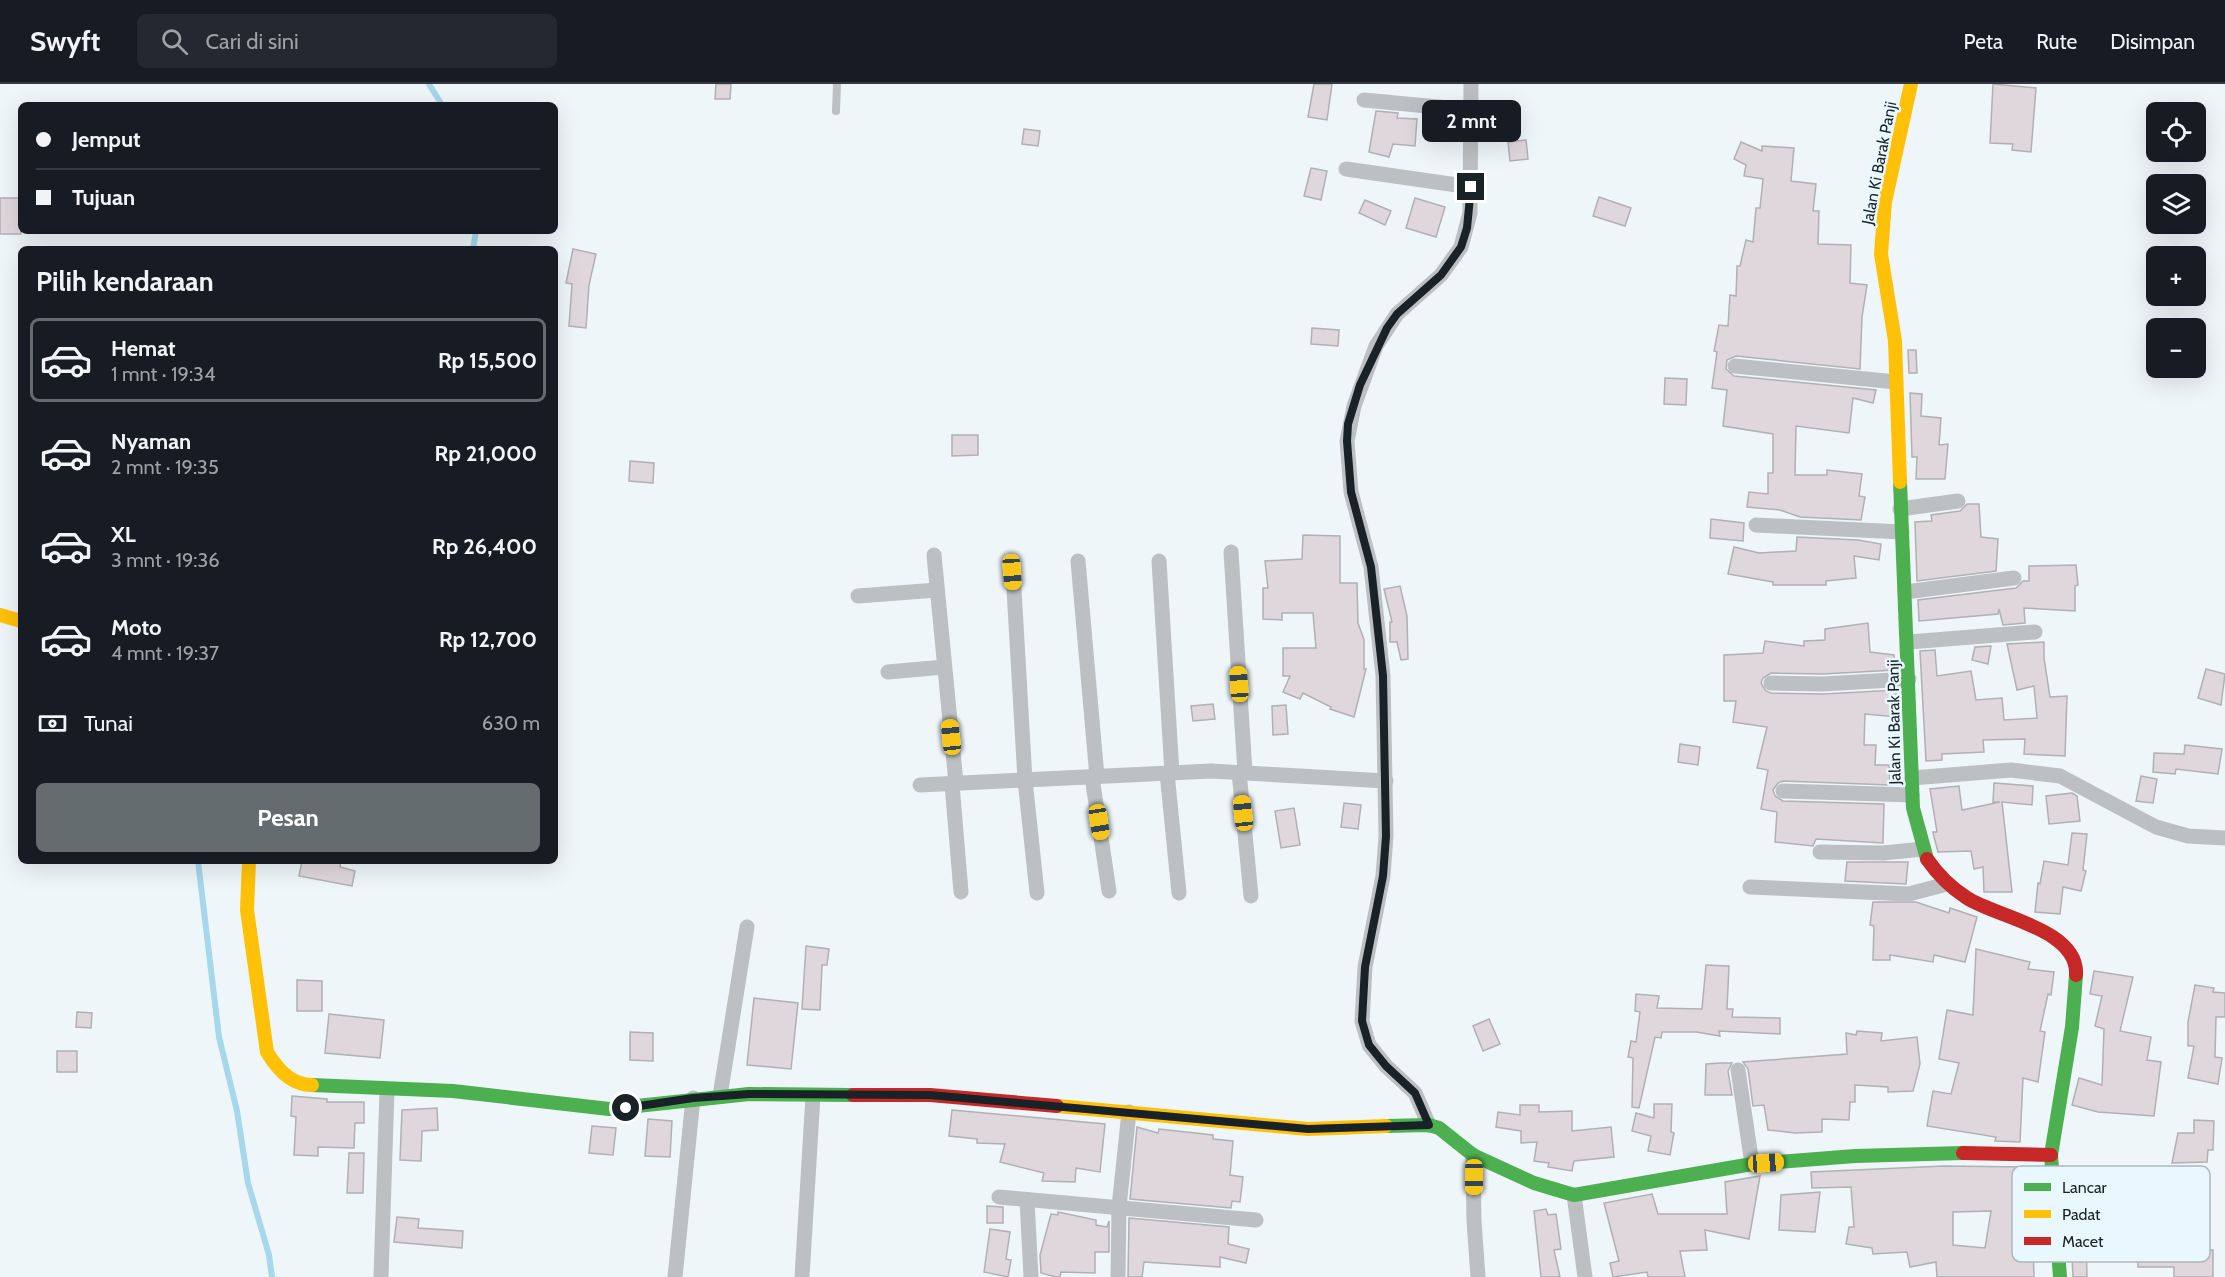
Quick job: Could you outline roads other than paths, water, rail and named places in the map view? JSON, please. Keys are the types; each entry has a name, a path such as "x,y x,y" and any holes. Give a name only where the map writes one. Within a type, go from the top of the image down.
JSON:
{"street":[{"path":"1429,1125 1415,1093 1386,1066 1369,1045 1362,1021 1365,967 1383,876 1386,781 1379,624 1371,567 1348,476 1348,424 1368,365 1387,328 1397,314 1441,275 1461,247 1467,228 1471,187 1471,84"},
{"name":"Jalan Ki Barak Panji","path":"1911,84 1882,225 1881,254 1894,332 1900,509 1909,642 1912,795 1923,849 1932,868 1947,884 1968,898 2054,936 2071,956 2076,970 2076,991 2051,1155 2052,1166"},
{"path":"1364,100 1470,110"},
{"path":"1346,169 1471,187"},
{"path":"1735,366 1896,382"},
{"path":"1900,509 1958,501"},
{"path":"1756,525 1902,532"},
{"path":"1231,552 1251,896"},
{"path":"934,555 961,892"},
{"path":"1078,561 1094,777 1109,891"},
{"path":"1159,561 1179,893"},
{"path":"1012,572 1025,780 1036,893"},
{"path":"1905,592 2014,578"},
{"path":"858,596 937,590"},
{"path":"0,615 18,620"},
{"path":"1909,642 2035,632"},
{"path":"888,672 944,667"},
{"path":"1771,683 1823,684 1910,679"},
{"path":"1912,778 2011,771 2043,773 2072,781 2115,807 2156,827 2188,836 2225,838"},
{"path":"920,785 1170,773 1242,772 1386,781"},
{"path":"1783,792 1912,795"},
{"path":"1820,852 1883,853 1923,849"},
{"path":"249,864 246,910 267,1052 277,1070 303,1085 453,1091 609,1109 720,1096 968,1097 1308,1129 1429,1125 1439,1128 1473,1155 1545,1187 1574,1195 1752,1164 1933,1153 2051,1155"},
{"path":"1750,887 1909,894 1947,884"},
{"path":"720,1096 747,927"},
{"path":"1738,1070 1752,1164"},
{"path":"381,1277 387,1090"},
{"path":"802,1277 813,1096"},
{"path":"675,1277 693,1098"},
{"path":"1118,1277 1119,1207 1129,1112"},
{"path":"1473,1155 1478,1277"},
{"path":"1574,1195 1585,1277"},
{"path":"999,1197 1256,1220"},
{"path":"1027,1200 1031,1277"},
{"name":"Jalan Ki Barak Panji","path":"2059,1262 2060,1277"}],"lane":[{"path":"836,111 837,84"}],"waterway":[{"path":"429,84 440,102"},
{"path":"474,246 476,234"},
{"path":"198,864 219,1037 237,1111 248,1183 269,1255 272,1277"}]}
